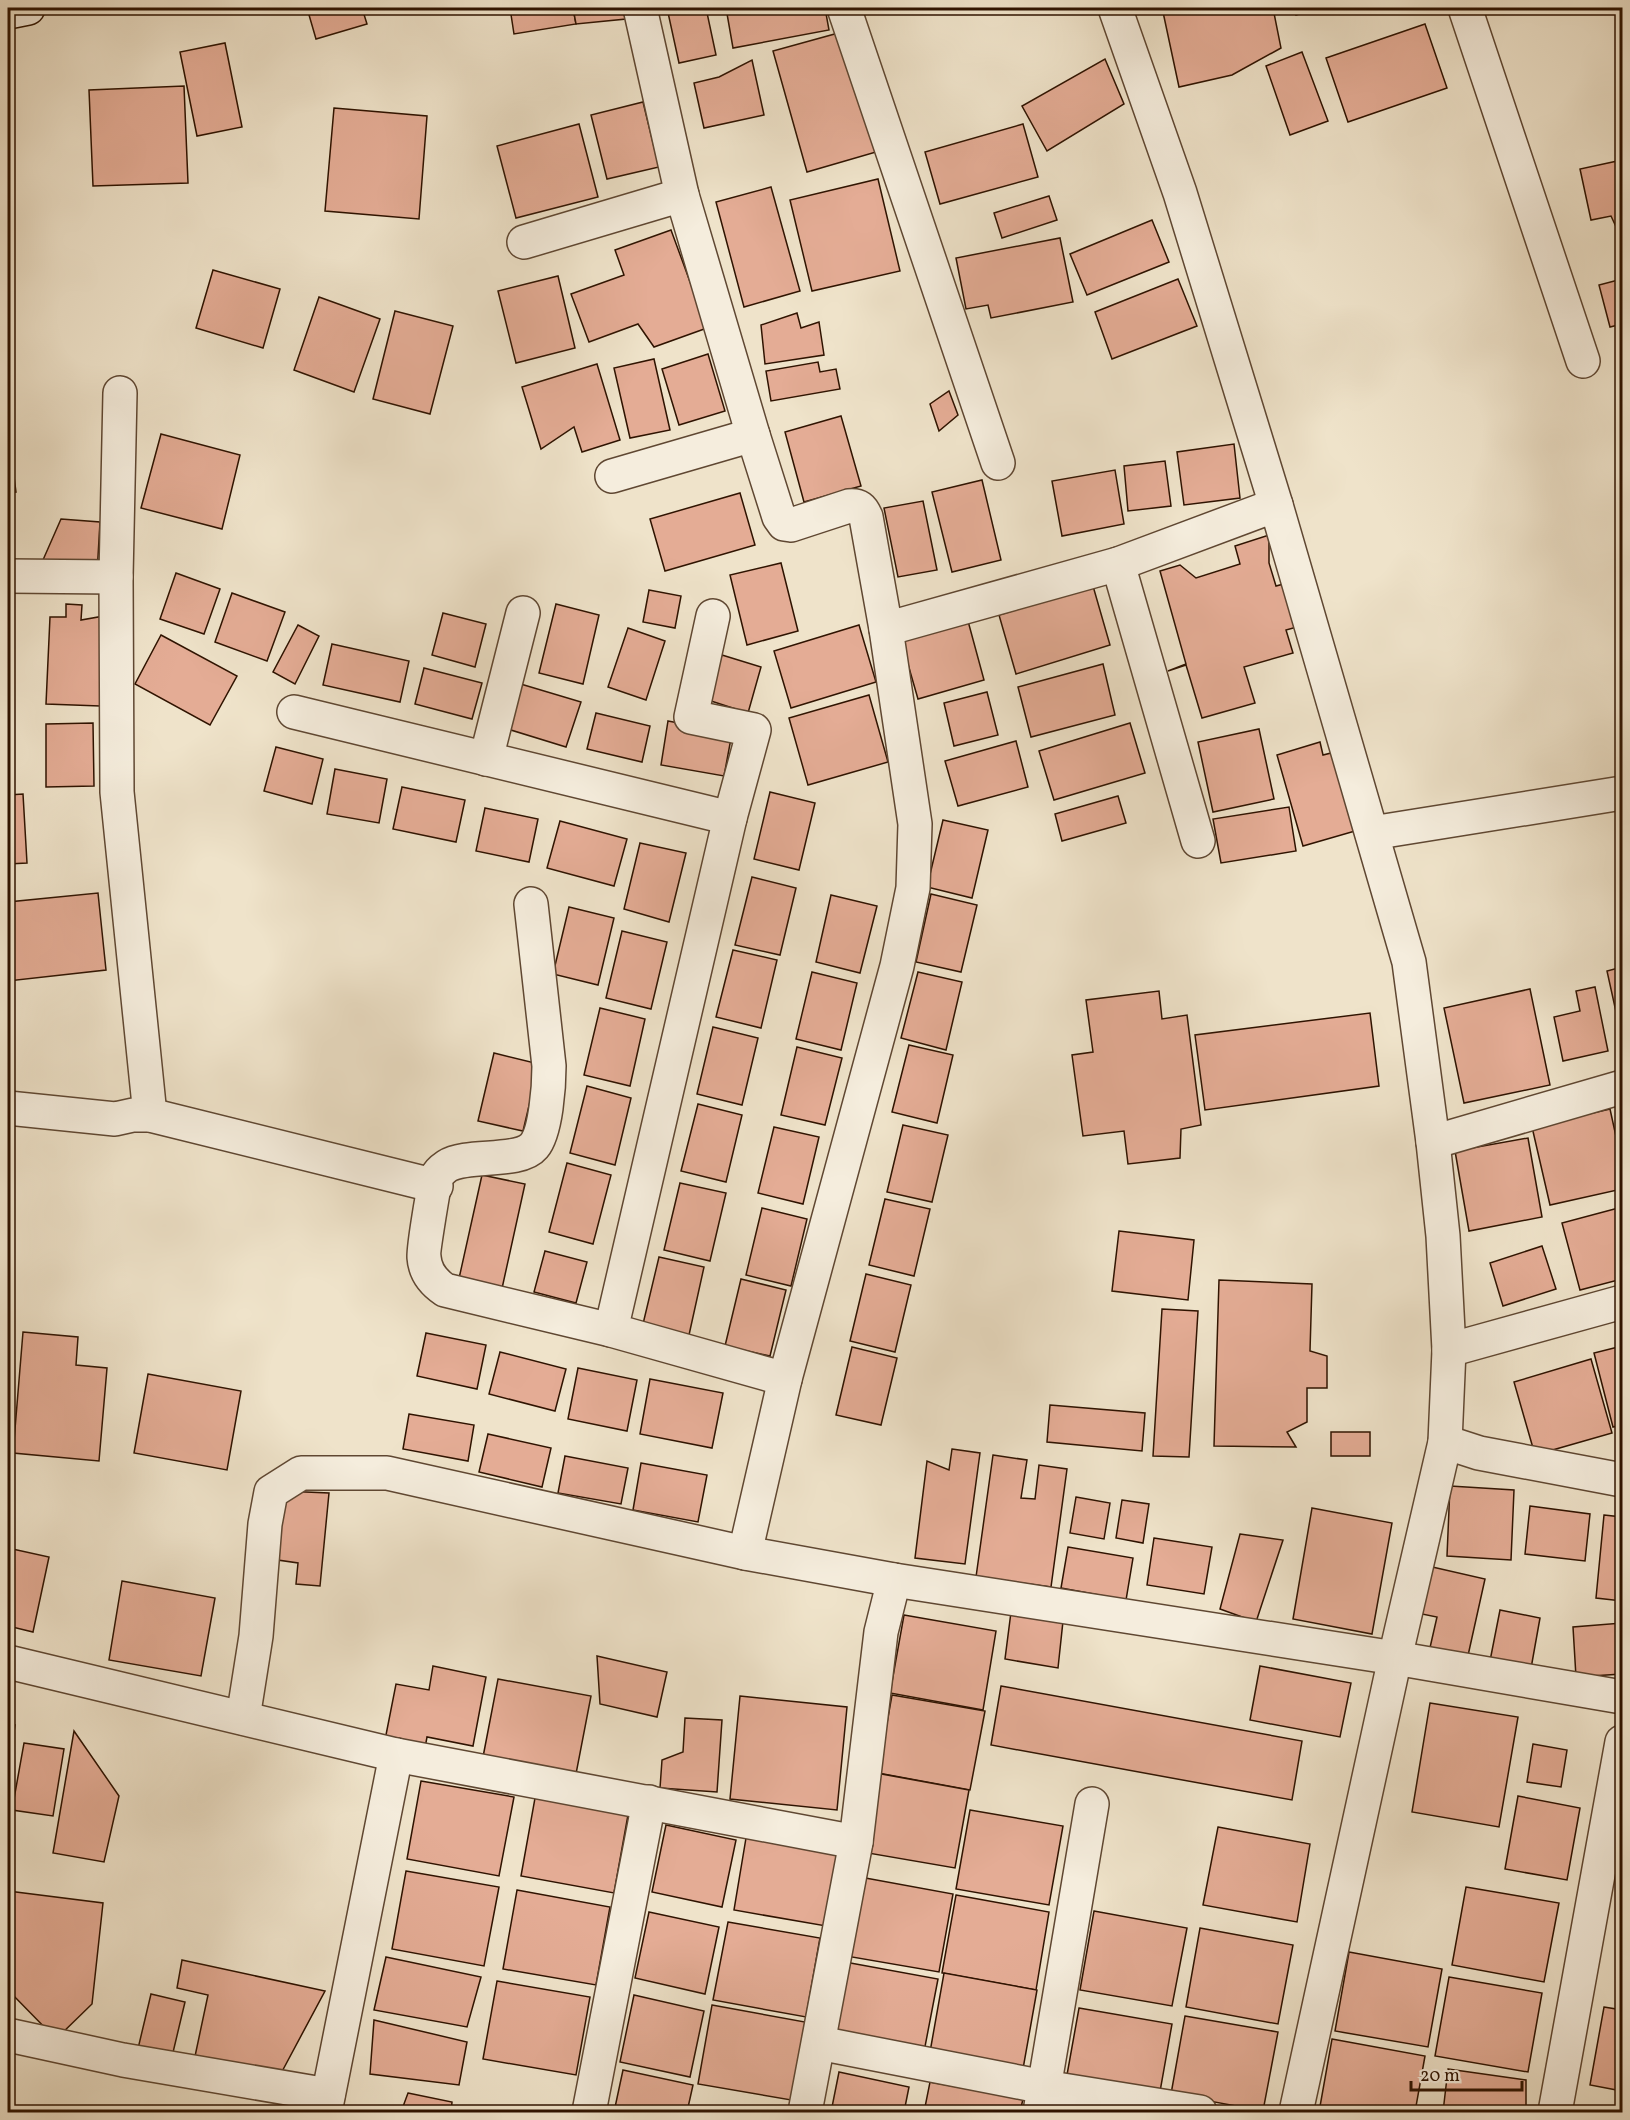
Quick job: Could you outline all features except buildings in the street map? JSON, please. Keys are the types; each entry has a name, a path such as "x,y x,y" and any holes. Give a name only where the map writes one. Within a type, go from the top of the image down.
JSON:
{"street":[{"path":"8,12 28,8"},
{"path":"640,8 682,195 779,517 784,524 791,525 849,506 862,508 866,517 886,629 915,824 913,888 897,966 785,1378 745,1553"},
{"path":"844,8 998,463"},
{"path":"1115,8 1180,193 1276,505 1409,962 1443,1236 1449,1350 1445,1442 1395,1658 1296,2112"},
{"path":"1465,8 1583,361"},
{"path":"524,242 682,195"},
{"path":"120,393 116,577 117,792 150,1115"},
{"path":"612,476 753,435"},
{"path":"886,629 1118,564 1276,505"},
{"path":"1118,564 1198,841"},
{"path":"8,576 116,577"},
{"path":"486,759 523,613"},
{"path":"611,1330 730,818 754,730 692,717 713,616"},
{"path":"294,712 730,818"},
{"path":"1372,833 1623,793"},
{"path":"531,904 549,1066 549,1093 539,1136 534,1146 525,1153 448,1165 437,1174 423,1256 428,1272 435,1283 445,1290 611,1330 785,1378"},
{"path":"1433,1142 1623,1087"},
{"path":"8,1108 115,1119 133,1115 150,1115 436,1186"},
{"path":"1449,1350 1623,1302"},
{"path":"1445,1442 1479,1453 1623,1480"},
{"path":"243,1718 256,1636 265,1524 271,1492 301,1473 387,1473 745,1553 894,1580 1395,1658 1623,1697"},
{"path":"805,2112 856,1842 881,1632 894,1580"},
{"path":"8,1662 396,1755 856,1842"},
{"path":"1555,2112 1623,1742"},
{"path":"8,2035 326,2104 396,1755"},
{"path":"589,2112 649,1802"},
{"path":"1042,2099 1092,1804"},
{"path":"819,2043 1042,2099 1200,2112"}]}
